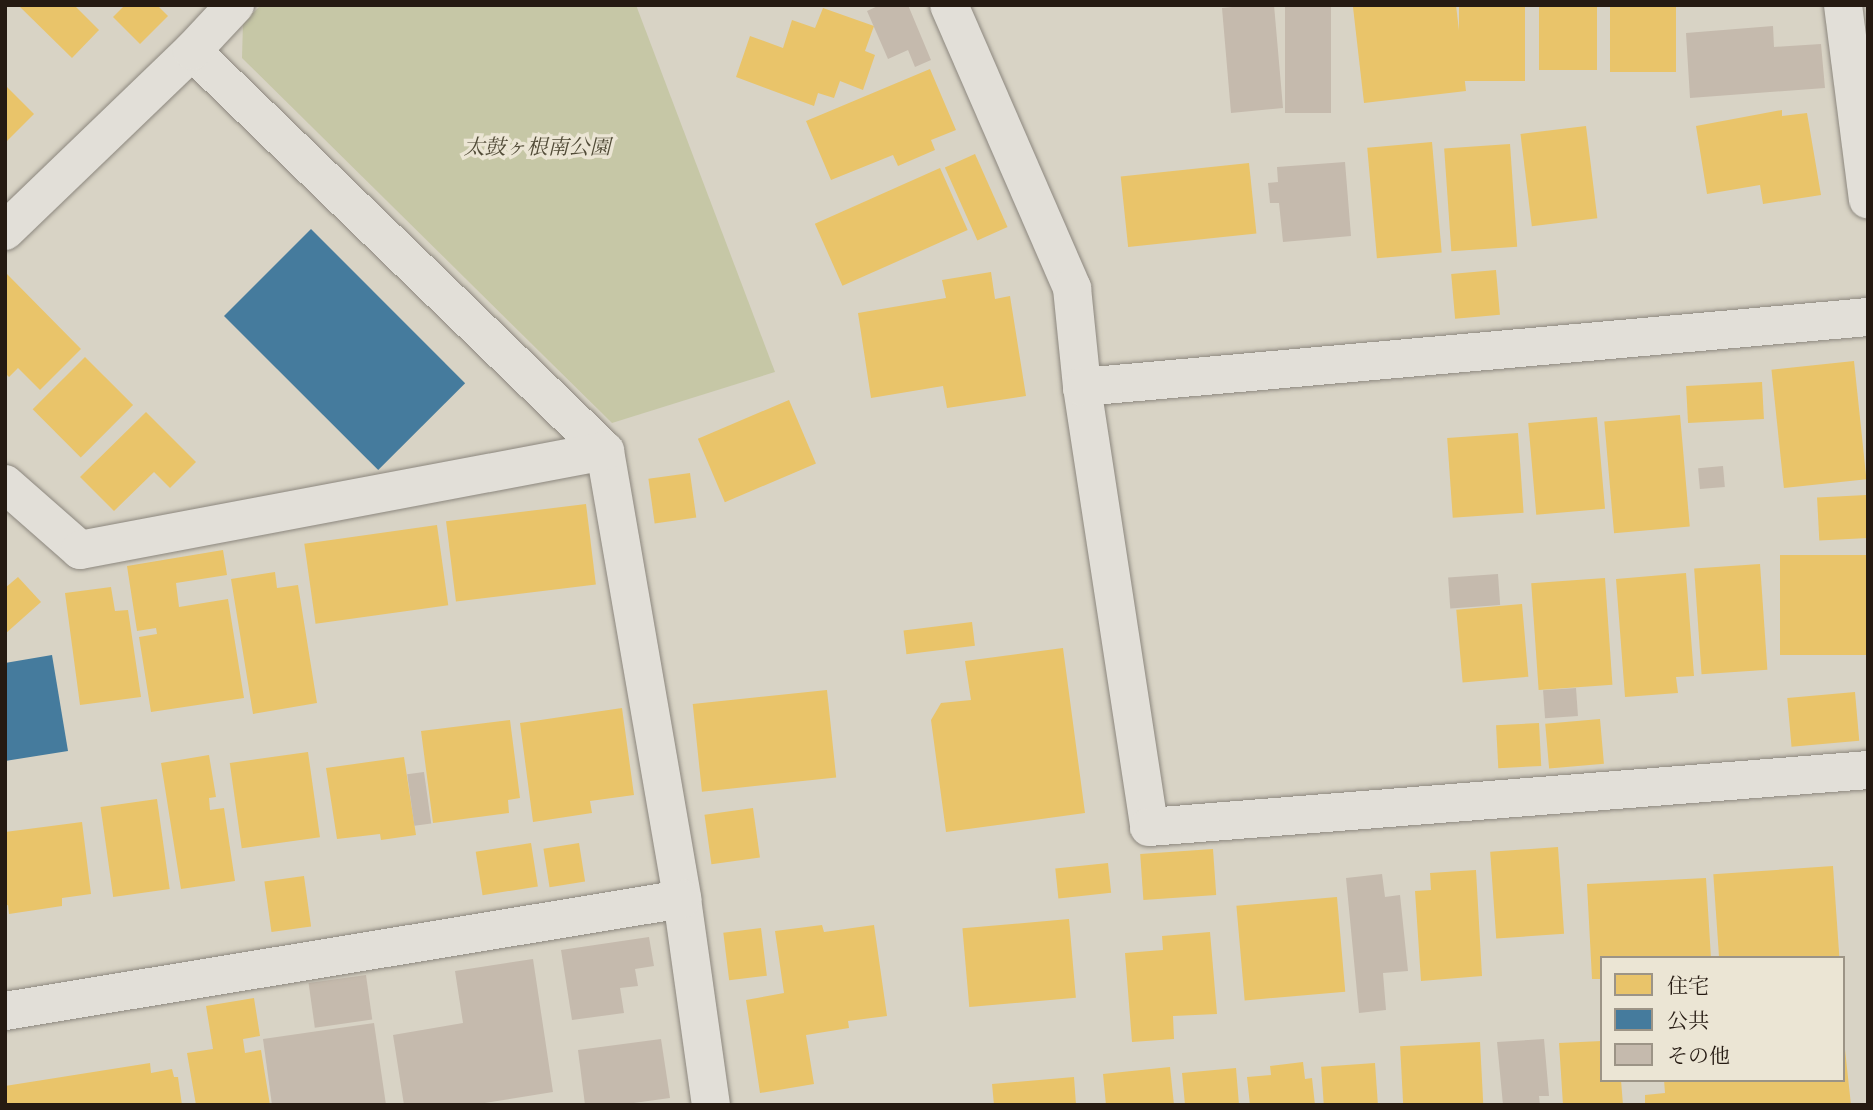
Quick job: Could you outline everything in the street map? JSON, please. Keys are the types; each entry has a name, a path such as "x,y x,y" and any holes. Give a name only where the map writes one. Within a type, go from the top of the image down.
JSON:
{"street":[{"path":"9,219 192,51 235,5"},
{"path":"949,5 1072,288 1082,387 1149,827 1868,770"},
{"path":"1843,5 1868,199"},
{"path":"192,51 604,451 681,899 712,1105"},
{"path":"1082,387 1868,317"},
{"path":"5,484 80,550 604,451"},
{"path":"5,1011 681,899"}],"green space":[{"name":"太鼓ヶ根南公園","path":"261,5 636,5 775,372 612,423 242,58 243,23"}],"building: 住宅":[{"path":"18,5 74,5 99,30 72,58"},
{"path":"125,5 157,5 168,16 140,44 113,17"},
{"path":"1456,5 1466,91 1364,103 1353,7"},
{"path":"1459,5 1525,5 1525,81 1459,81"},
{"path":"1539,5 1597,5 1597,70 1539,70"},
{"path":"1610,5 1676,5 1676,72 1610,72"},
{"path":"823,8 874,26 865,51 875,55 863,90 840,81 834,98 818,93 814,106 736,77 750,36 783,48 792,20 815,28"},
{"path":"930,69 956,130 931,140 935,150 898,166 893,155 831,180 806,121"},
{"path":"5,85 34,114 5,143"},
{"path":"1782,110 1782,116 1807,113 1821,195 1763,204 1760,185 1707,194 1696,126"},
{"path":"1586,126 1597,218 1532,226 1520,134"},
{"path":"1432,142 1442,253 1377,258 1367,148"},
{"path":"1510,144 1517,247 1451,251 1444,149"},
{"path":"975,154 1008,227 977,241 945,167"},
{"path":"1249,163 1256,234 1128,247 1121,176"},
{"path":"940,168 968,230 843,286 815,224"},
{"path":"1496,270 1500,315 1455,319 1451,274"},
{"path":"991,272 995,299 1010,296 1026,396 947,408 943,386 871,398 858,313 946,298 942,280"},
{"path":"7,274 81,349 40,390 18,368 9,377 5,373"},
{"path":"85,357 133,405 81,457 33,409"},
{"path":"1854,361 1866,479 1784,488 1771,370"},
{"path":"1762,382 1764,419 1688,423 1686,386"},
{"path":"789,400 816,464 725,502 698,439"},
{"path":"146,412 196,462 170,488 154,472 114,511 80,477"},
{"path":"1680,415 1690,527 1614,533 1604,422"},
{"path":"1597,417 1605,509 1536,515 1528,423"},
{"path":"1518,433 1524,513 1453,518 1447,438"},
{"path":"690,473 696,518 655,523 648,479"},
{"path":"1866,495 1868,538 1819,541 1817,498"},
{"path":"586,504 596,584 456,602 446,521"},
{"path":"437,525 448,605 316,624 304,544"},
{"path":"223,550 227,575 176,583 179,607 228,599 244,698 151,712 139,637 157,634 156,628 137,631 127,566"},
{"path":"1780,555 1868,555 1868,655 1780,655"},
{"path":"1760,564 1767,670 1702,674 1694,569"},
{"path":"275,572 277,588 298,585 317,703 253,714 231,579"},
{"path":"1686,573 1694,676 1676,677 1678,693 1625,697 1616,579"},
{"path":"18,577 41,602 5,634 5,588"},
{"path":"1605,578 1612,685 1539,690 1531,583"},
{"path":"111,587 115,611 128,610 141,697 80,705 65,593"},
{"path":"1522,604 1528,677 1463,682 1456,610"},
{"path":"972,622 975,646 906,654 904,630"},
{"path":"1063,648 1085,813 946,832 931,720 941,703 971,700 965,661"},
{"path":"827,690 836,778 702,792 693,704"},
{"path":"1855,692 1859,741 1792,747 1787,698"},
{"path":"622,708 634,795 590,801 592,813 533,822 520,723"},
{"path":"1600,719 1604,764 1549,769 1545,724"},
{"path":"510,720 520,798 508,800 509,813 433,823 421,731"},
{"path":"1539,723 1541,766 1498,768 1496,725"},
{"path":"308,752 320,837 242,848 230,763"},
{"path":"209,755 216,797 209,798 210,810 224,808 235,881 181,889 161,763"},
{"path":"404,757 416,835 381,840 380,834 337,839 326,768"},
{"path":"157,799 170,889 113,897 101,807"},
{"path":"753,808 760,858 711,864 704,815"},
{"path":"82,822 91,894 62,898 62,906 9,914 8,905 5,906 5,832"},
{"path":"531,843 538,886 483,895 476,852"},
{"path":"579,843 585,882 550,887 543,849"},
{"path":"1558,847 1564,934 1496,939 1490,852"},
{"path":"1213,849 1216,895 1143,900 1140,854"},
{"path":"1108,863 1111,893 1058,898 1055,869"},
{"path":"1833,866 1839,956 1719,956 1713,874"},
{"path":"1476,870 1482,976 1421,981 1415,891 1431,890 1430,873"},
{"path":"304,876 311,927 271,932 264,882"},
{"path":"1706,878 1711,956 1600,956 1600,979 1592,979 1587,884"},
{"path":"1337,897 1345,992 1245,1000 1236,906"},
{"path":"1069,919 1076,998 969,1007 962,928"},
{"path":"822,925 824,932 874,925 887,1016 848,1021 849,1028 806,1035 814,1084 760,1093 746,1000 784,993 775,931"},
{"path":"761,928 767,976 729,980 723,933"},
{"path":"1210,932 1217,1014 1173,1016 1174,1039 1132,1042 1125,953 1163,950 1162,936"},
{"path":"254,998 260,1036 243,1039 245,1053 261,1050 270,1105 196,1105 187,1053 213,1049 206,1006"},
{"path":"1600,1041 1600,1082 1621,1082 1623,1105 1563,1105 1559,1043"},
{"path":"1480,1042 1483,1105 1403,1105 1400,1046"},
{"path":"1845,1050 1851,1105 1645,1105 1645,1095 1665,1093 1664,1082 1845,1082"},
{"path":"1303,1062 1305,1079 1312,1078 1315,1105 1250,1105 1247,1077 1271,1075 1270,1066"},
{"path":"150,1063 151,1073 172,1069 174,1077 178,1077 182,1105 5,1105 5,1086"},
{"path":"1375,1063 1378,1105 1324,1105 1321,1067"},
{"path":"1170,1067 1174,1105 1106,1105 1103,1074"},
{"path":"1236,1068 1239,1105 1185,1105 1182,1073"},
{"path":"1074,1077 1076,1105 994,1105 992,1084"}],"building: 公共":[{"path":"311,229 465,383 378,470 224,316"},
{"path":"52,655 68,751 5,761 5,663"}],"building: その他":[{"path":"880,5 908,5 931,60 915,67 908,50 888,59 867,11"},
{"path":"1274,5 1283,108 1231,113 1222,8"},
{"path":"1285,5 1331,5 1331,113 1285,113"},
{"path":"1773,26 1774,47 1821,44 1825,88 1690,98 1686,33"},
{"path":"1345,162 1351,236 1283,242 1279,203 1270,203 1268,183 1278,182 1277,167"},
{"path":"1723,466 1725,487 1700,489 1698,468"},
{"path":"1498,574 1500,605 1450,608 1448,577"},
{"path":"1576,688 1578,716 1545,718 1543,690"},
{"path":"424,772 431,823 414,826 407,774"},
{"path":"1382,874 1385,897 1400,895 1408,971 1383,973 1386,1010 1359,1013 1346,878"},
{"path":"649,937 654,966 635,969 638,986 620,988 624,1013 572,1020 561,950"},
{"path":"533,959 553,1092 472,1105 404,1105 393,1035 463,1023 455,971"},
{"path":"366,975 372,1020 315,1028 309,983"},
{"path":"374,1023 386,1105 272,1105 263,1039"},
{"path":"661,1039 670,1098 619,1105 585,1105 578,1050"},
{"path":"1544,1039 1549,1096 1539,1096 1540,1105 1503,1105 1497,1042"}]}
